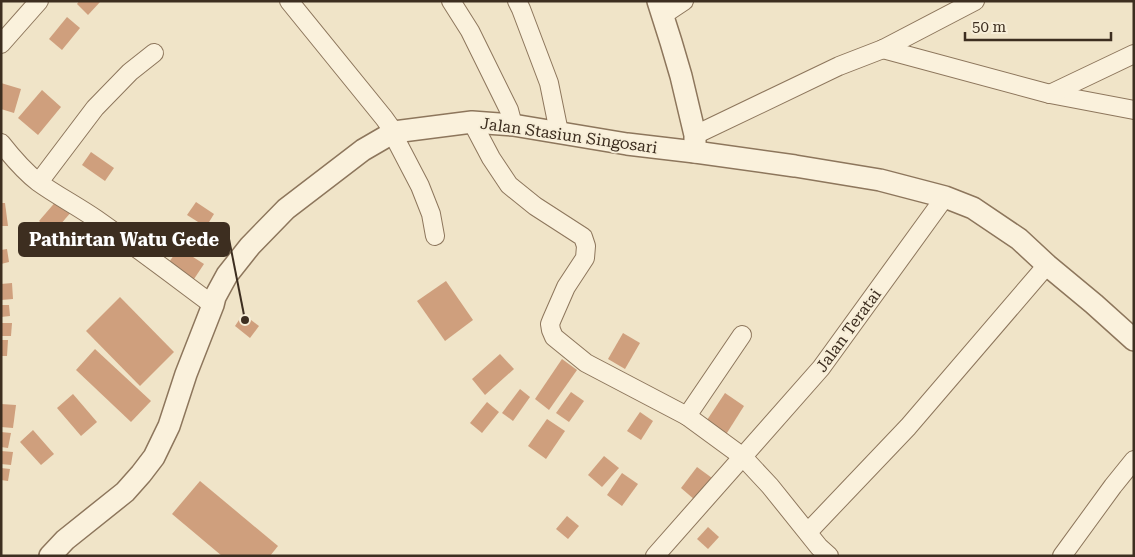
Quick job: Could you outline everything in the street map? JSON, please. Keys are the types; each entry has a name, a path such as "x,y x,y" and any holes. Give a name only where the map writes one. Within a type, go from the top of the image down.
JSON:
{"street":[{"path":"1,44 39,1"},
{"path":"289,1 394,132 396,140 420,186 430,214 435,236"},
{"path":"451,1 470,31 509,110 513,125"},
{"path":"517,1 549,83 559,132"},
{"path":"684,1 660,8 681,76 695,144 839,66 883,49 971,2"},
{"path":"883,49 1050,94 1134,110"},
{"path":"39,182 95,108 130,72 154,53"},
{"path":"1050,94 1134,54"},
{"path":"472,122 491,158 510,185 535,206 583,237 586,246 585,258 566,287 550,324 554,336 586,363 687,416 743,457 808,532 820,553"},
{"name":"Jalan Stasiun Singosari","path":"50,556 65,540 125,492 154,457 169,426 215,296 227,275 250,246 286,209 363,150 394,132 472,122 513,125 627,144 695,144 795,166 880,180 945,197 973,208 1019,239 1134,340"},
{"path":"1,143 18,164 39,182 90,214 213,305"},
{"name":"Jalan Teratai","path":"655,556 821,368 945,197"},
{"path":"808,532 908,427 1047,265"},
{"path":"687,416 742,335"},
{"path":"1062,556 1134,460"}],"building":[{"path":"79,1 101,1 88,15 77,4"},
{"path":"67,17 80,28 62,50 49,39"},
{"path":"1,83 21,89 14,113 1,109"},
{"path":"42,90 61,107 38,135 18,118"},
{"path":"91,152 114,168 105,181 82,165"},
{"path":"58,199 72,211 53,233 39,221"},
{"path":"196,202 214,214 206,227 187,215"},
{"path":"1,203 5,203 8,226 1,226"},
{"path":"179,248 204,264 192,282 167,265"},
{"path":"7,249 9,262 1,264 1,250"},
{"path":"446,281 473,320 445,341 417,301"},
{"path":"12,283 13,299 1,300 1,284"},
{"path":"120,297 174,352 140,386 86,331"},
{"path":"1,305 9,305 10,316 1,317"},
{"path":"243,314 259,326 250,338 235,326"},
{"path":"1,323 12,323 11,336 1,336"},
{"path":"623,333 640,343 625,369 608,359"},
{"path":"1,340 8,340 7,356 1,356"},
{"path":"95,349 151,401 131,422 76,370"},
{"path":"500,354 514,369 485,395 472,379"},
{"path":"562,359 577,370 549,410 535,399"},
{"path":"520,389 530,397 513,421 502,413"},
{"path":"571,392 584,401 569,422 556,413"},
{"path":"725,393 744,406 725,436 705,423"},
{"path":"73,394 97,422 81,436 57,408"},
{"path":"487,402 499,412 482,433 470,423"},
{"path":"1,404 16,405 13,428 1,427"},
{"path":"640,412 653,421 641,440 627,431"},
{"path":"547,419 565,431 546,459 528,446"},
{"path":"33,430 54,454 41,465 20,442"},
{"path":"1,432 11,433 8,448 1,447"},
{"path":"1,451 13,452 11,465 1,464"},
{"path":"604,456 619,468 602,487 588,475"},
{"path":"697,467 712,478 695,500 681,488"},
{"path":"1,468 10,469 8,481 1,480"},
{"path":"622,473 638,484 622,506 607,495"},
{"path":"200,481 278,546 270,556 222,556 172,514"},
{"path":"567,516 579,526 568,539 556,529"},
{"path":"708,527 719,537 708,549 697,539"}],"place":[{"name":"Pathirtan Watu Gede","path":"245,320"}]}
